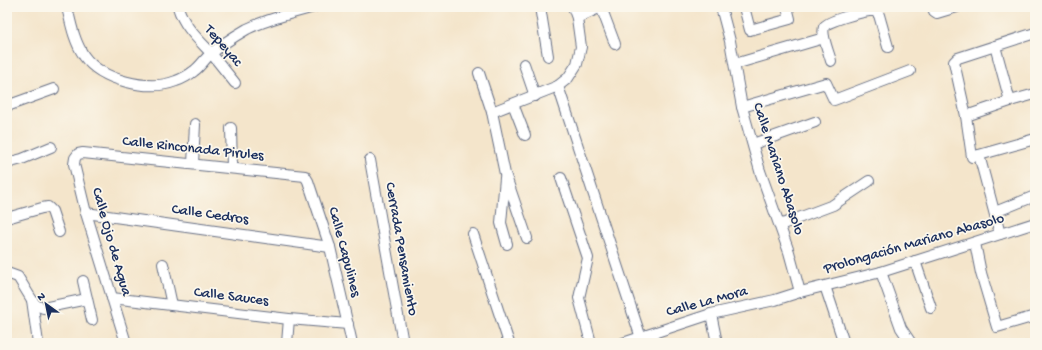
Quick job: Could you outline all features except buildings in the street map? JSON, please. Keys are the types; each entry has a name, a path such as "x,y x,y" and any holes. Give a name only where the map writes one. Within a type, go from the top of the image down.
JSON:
{"street":[{"path":"67,7 77,43 85,57 100,71 118,80 140,84 159,85 176,81 194,71 211,54 231,38 249,28 279,17 314,7"},
{"name":"Tepeyac","path":"178,7 186,26 235,83"},
{"path":"540,7 548,56"},
{"path":"492,112 558,86 568,78 577,64 581,47 577,18 573,7"},
{"path":"577,18 601,7 615,44"},
{"name":"Calle Mariano Abasolo","path":"721,7 735,64 742,107 760,171 789,252 800,292"},
{"path":"744,7 750,30 790,19 786,7"},
{"path":"933,7 934,11 937,13 957,7"},
{"path":"831,61 824,38 824,28 826,25 833,21 869,11 875,11 879,15 888,47"},
{"path":"1035,33 958,58 954,62 966,116 972,157 1035,140"},
{"path":"735,64 824,38"},
{"path":"995,46 1010,101"},
{"path":"524,64 535,96"},
{"path":"742,107 826,83 834,100 910,71"},
{"path":"479,73 492,112 505,174 527,238"},
{"path":"558,86 641,338"},
{"path":"7,106 54,89"},
{"path":"966,116 1035,94"},
{"path":"513,104 525,135"},
{"path":"753,144 815,122"},
{"path":"193,164 195,124"},
{"path":"231,128 232,168"},
{"path":"7,163 22,159 51,147"},
{"name":"Calle Rinconada Pirules","path":"84,153 299,175"},
{"name":"Calle Ojo de Agua","path":"84,153 78,154 75,158 74,164 86,213 126,343"},
{"path":"979,155 1000,234"},
{"name":"Cerrada Pensamiento","path":"370,160 403,343"},
{"path":"505,174 501,223 507,244"},
{"name":"Calle Capulines","path":"299,175 305,176 308,181 330,247 352,343"},
{"path":"561,178 588,258 579,298 592,343"},
{"path":"780,225 833,205 869,181"},
{"path":"995,212 1035,196"},
{"path":"7,218 48,207 52,211 59,232"},
{"name":"Calle Cedros","path":"86,213 330,247"},
{"name":"Prolongación Mariano Abasolo","path":"800,292 881,272 1035,223"},
{"path":"474,234 509,343"},
{"path":"975,243 981,273 997,327 1035,316"},
{"path":"915,261 931,308"},
{"path":"163,264 172,305"},
{"path":"7,272 18,277 36,305 43,308 87,298"},
{"path":"881,272 901,328 911,343"},
{"path":"83,281 92,320"},
{"path":"825,286 844,343"},
{"name":"Calle La Mora","path":"623,343 711,314 775,300 800,292"},
{"name":"Calle Sauces","path":"112,298 289,319 348,324"},
{"path":"32,300 38,343"},
{"path":"711,314 717,343"},
{"path":"287,343 289,319"}]}
